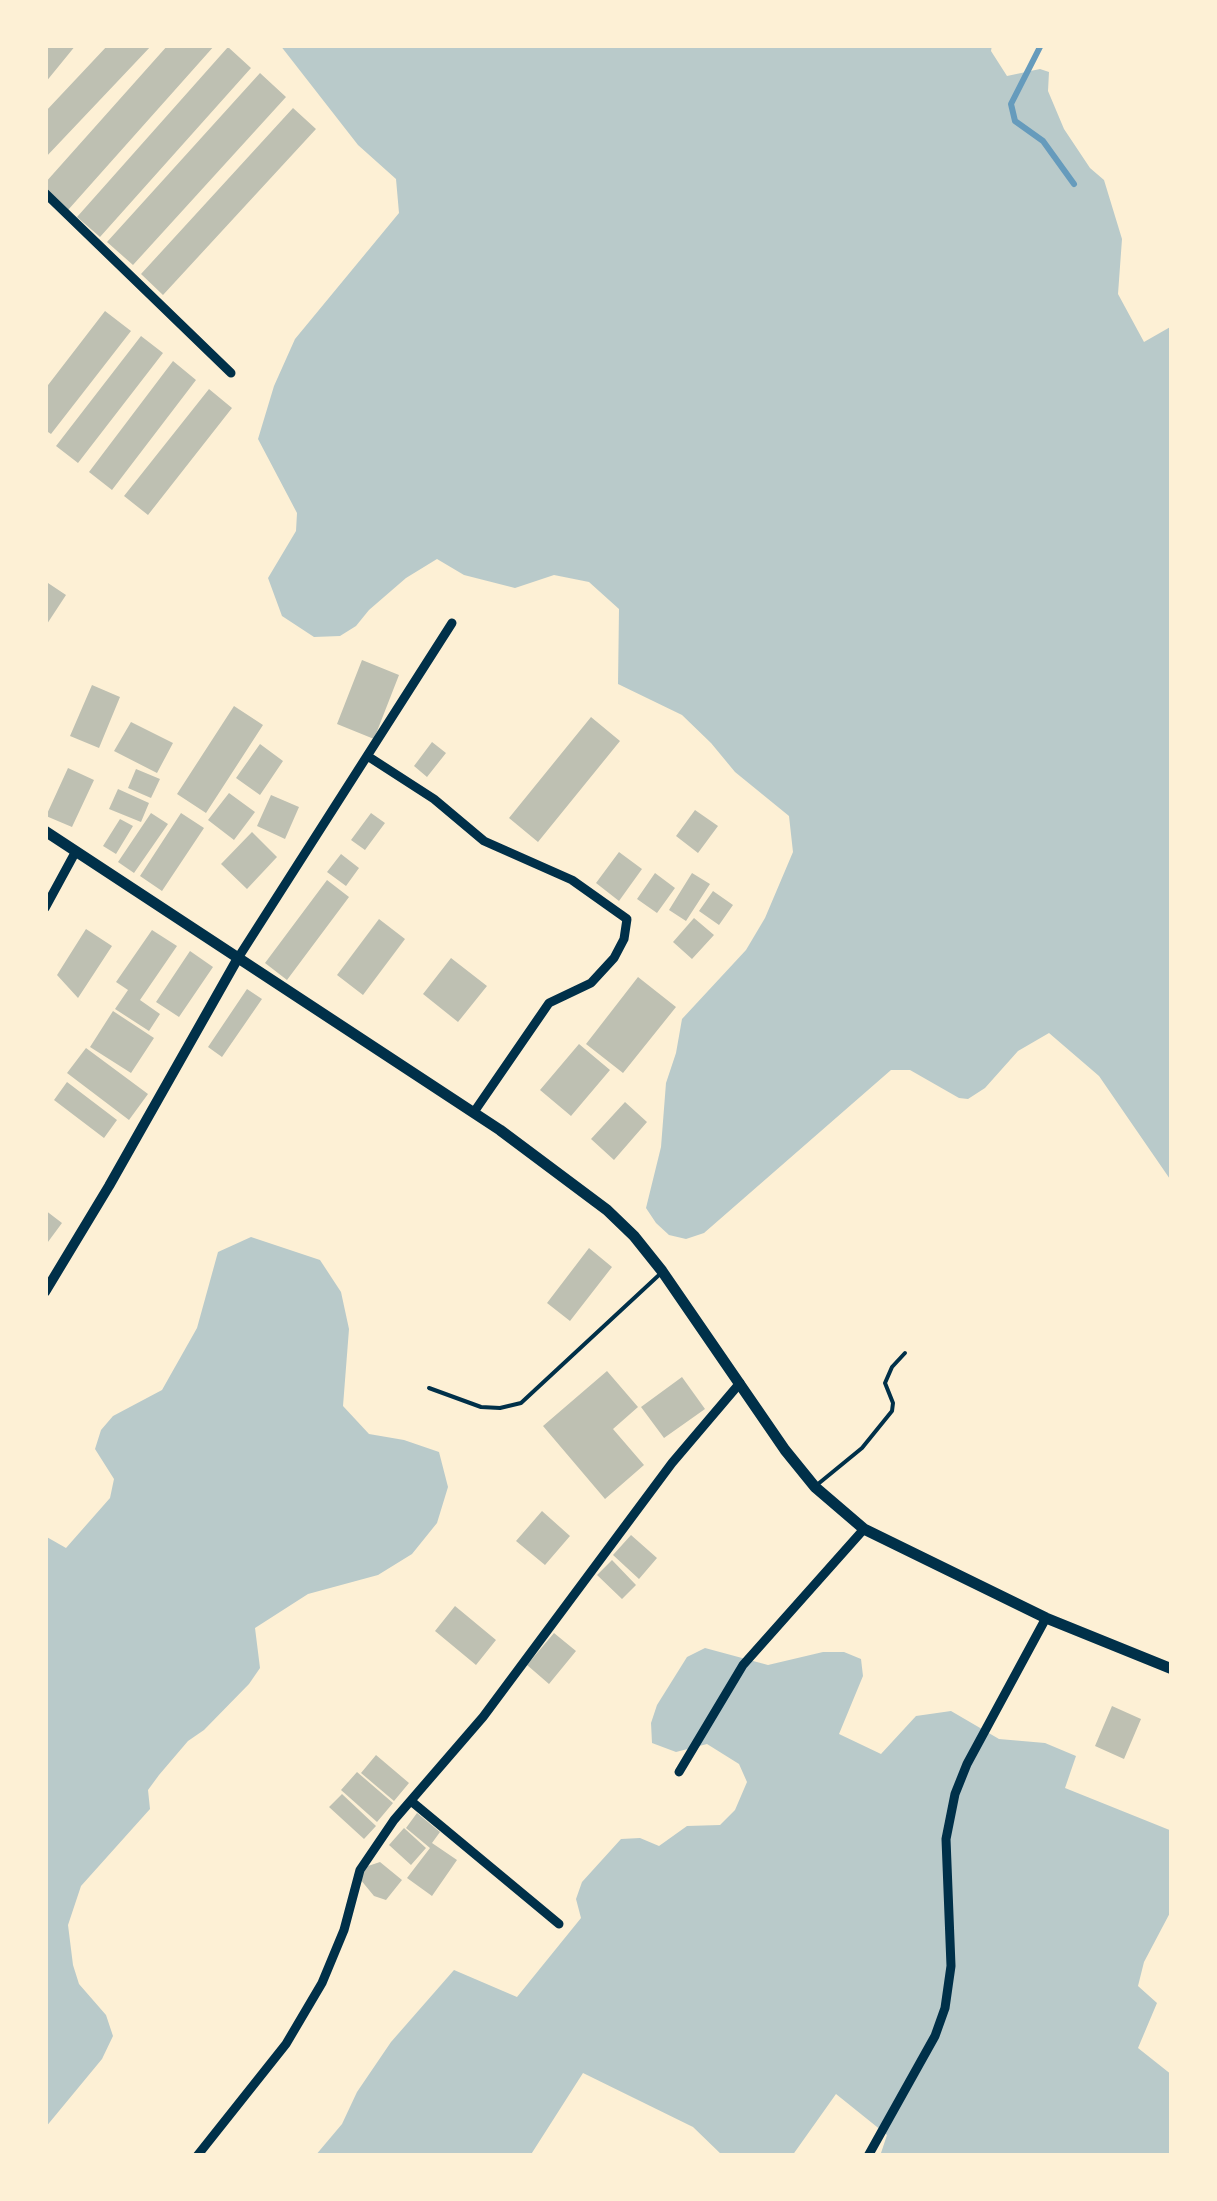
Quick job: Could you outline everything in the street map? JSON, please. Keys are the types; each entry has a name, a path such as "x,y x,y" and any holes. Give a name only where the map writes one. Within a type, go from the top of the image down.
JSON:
{"main road":[{"path":"45,831 474,1112 558,1170 607,1210 662,1272 784,1450 815,1487 864,1529 1046,1618 1172,1669"}],"street":[{"path":"45,194 231,373"},
{"path":"47,1284 238,958 452,623"},
{"path":"369,756 434,800 484,841 572,880 627,919 624,939 614,958 591,982 550,1003 474,1112"},
{"path":"45,908 76,852"},
{"path":"197,2156 286,2044 336,1953 360,1870 410,1801 530,1658 672,1463 740,1384"},
{"path":"679,1772 743,1665 864,1529"},
{"path":"868,2156 935,2036 945,2008 951,1966 946,1839 955,1794 967,1764 1046,1618"},
{"path":"410,1801 560,1924"}],"lane":[{"path":"429,1388 481,1407 521,1403 662,1272"},
{"path":"815,1487 862,1448 892,1410 885,1383 892,1366 905,1352"}],"shaded area":[{"path":"280,45 992,45 991,51 1007,76 1040,69 1049,72 1048,91 1064,129 1090,168 1104,180 1122,239 1118,294 1144,342 1172,326 1172,1182 1099,1076 1049,1033 1018,1051 985,1088 968,1099 959,1098 910,1070 891,1070 704,1233 686,1239 669,1235 656,1223 646,1208 661,1147 666,1083 682,1019 746,950 765,918 793,852 789,816 735,772 682,715 618,684 619,609 589,582 554,575 515,588 464,575 437,559 406,578 356,626 340,636 314,637 282,616 268,578 296,531 297,513 258,439 274,386 295,339 399,213 396,179 358,145"},
{"path":"251,1237 320,1260 341,1292 349,1329 343,1406 369,1434 439,1452 448,1487 437,1523 412,1554 378,1575 308,1594 255,1628 260,1668 159,1775 148,1790 150,1809 81,1886 68,1925 73,1965 79,1984 106,2015 113,2036 102,2059 45,2128 45,1536 66,1548 110,1498 114,1479 95,1449 101,1430 113,1416 162,1390 197,1328 218,1252"},
{"path":"705,1648 768,1665 823,1652 844,1652 861,1659 863,1676 839,1734 881,1754 916,1716 951,1711 999,1739 1045,1743 1076,1756 1065,1788 1172,1831 1172,1909 1144,1962 1138,1986 1157,2003 1138,2048 1172,2075 1172,2156 880,2156 887,2135 836,2094 792,2156 723,2156 693,2127 583,2073 530,2156 315,2156 342,2124 357,2092 391,2042 454,1970 517,1997 581,1918 576,1899 582,1882 621,1839 640,1838 659,1846 687,1826 720,1825 735,1810 747,1782 739,1764 707,1744 676,1752 652,1743 651,1723 657,1705 687,1657"}],"building":[{"path":"45,45 76,45 45,83"},
{"path":"108,45 152,45 45,158 45,112"},
{"path":"168,45 215,45 68,210 45,189 45,183"},
{"path":"228,47 251,68 100,237 77,217"},
{"path":"260,73 286,97 133,265 107,242"},
{"path":"293,108 316,129 163,295 141,274"},
{"path":"105,311 131,331 51,434 45,430 45,389"},
{"path":"141,336 163,353 78,463 56,446"},
{"path":"173,361 196,380 112,490 89,472"},
{"path":"209,389 232,408 148,515 124,496"},
{"path":"45,581 66,595 45,627"},
{"path":"362,660 399,675 374,739 337,724"},
{"path":"92,685 120,697 99,748 70,736"},
{"path":"234,706 263,725 206,813 177,794"},
{"path":"591,717 620,741 538,842 509,818"},
{"path":"131,722 173,743 157,773 114,751"},
{"path":"432,742 446,753 427,777 414,766"},
{"path":"260,744 283,761 260,795 236,778"},
{"path":"68,768 94,780 72,827 46,816"},
{"path":"136,769 160,779 151,798 128,788"},
{"path":"118,789 149,803 141,822 109,809"},
{"path":"229,793 255,812 234,840 208,820"},
{"path":"271,795 299,807 285,839 257,826"},
{"path":"695,810 718,826 698,853 676,836"},
{"path":"151,813 168,824 134,873 118,862"},
{"path":"181,813 204,828 162,891 140,876"},
{"path":"371,813 385,823 365,850 351,840"},
{"path":"120,819 133,826 116,854 103,846"},
{"path":"252,832 277,857 247,889 221,864"},
{"path":"619,852 642,869 619,901 596,883"},
{"path":"341,854 359,868 346,886 327,872"},
{"path":"655,873 675,888 657,913 637,899"},
{"path":"692,873 710,884 686,921 669,910"},
{"path":"327,880 349,897 287,980 265,963"},
{"path":"713,891 733,905 719,925 699,911"},
{"path":"694,918 714,935 692,959 673,942"},
{"path":"379,919 405,939 363,995 337,975"},
{"path":"86,929 112,946 78,998 57,975"},
{"path":"152,930 177,946 140,1000 160,1014 149,1031 115,1009 128,990 116,982"},
{"path":"190,951 213,967 179,1017 156,1002"},
{"path":"451,958 487,986 458,1022 423,994"},
{"path":"638,977 676,1007 623,1073 586,1044"},
{"path":"247,989 262,999 222,1057 208,1047"},
{"path":"113,1011 154,1038 131,1073 90,1047"},
{"path":"579,1044 610,1070 571,1116 540,1090"},
{"path":"86,1048 148,1094 129,1120 67,1073"},
{"path":"67,1082 117,1120 104,1138 54,1100"},
{"path":"625,1102 647,1122 614,1160 591,1139"},
{"path":"45,1210 62,1223 45,1246"},
{"path":"589,1248 612,1267 570,1321 547,1303"},
{"path":"607,1371 638,1407 613,1429 644,1465 605,1499 543,1426"},
{"path":"682,1377 705,1409 664,1438 641,1407"},
{"path":"542,1511 570,1536 545,1565 516,1541"},
{"path":"631,1535 657,1558 639,1579 613,1555"},
{"path":"612,1560 636,1585 622,1599 597,1575"},
{"path":"455,1606 496,1640 476,1665 435,1631"},
{"path":"554,1633 576,1651 549,1684 527,1665"},
{"path":"1112,1706 1141,1719 1124,1759 1095,1746"},
{"path":"376,1755 409,1783 394,1801 361,1773"},
{"path":"357,1772 393,1803 377,1822 341,1790"},
{"path":"342,1794 376,1826 364,1839 329,1807"},
{"path":"417,1813 440,1832 432,1843 457,1860 432,1896 407,1878 430,1848 406,1828"},
{"path":"404,1828 426,1848 411,1865 389,1845"},
{"path":"380,1862 402,1880 386,1900 374,1896 360,1879 365,1867"}],"waterway":[{"path":"1041,45 1011,104 1015,121 1043,141 1074,184"}]}
